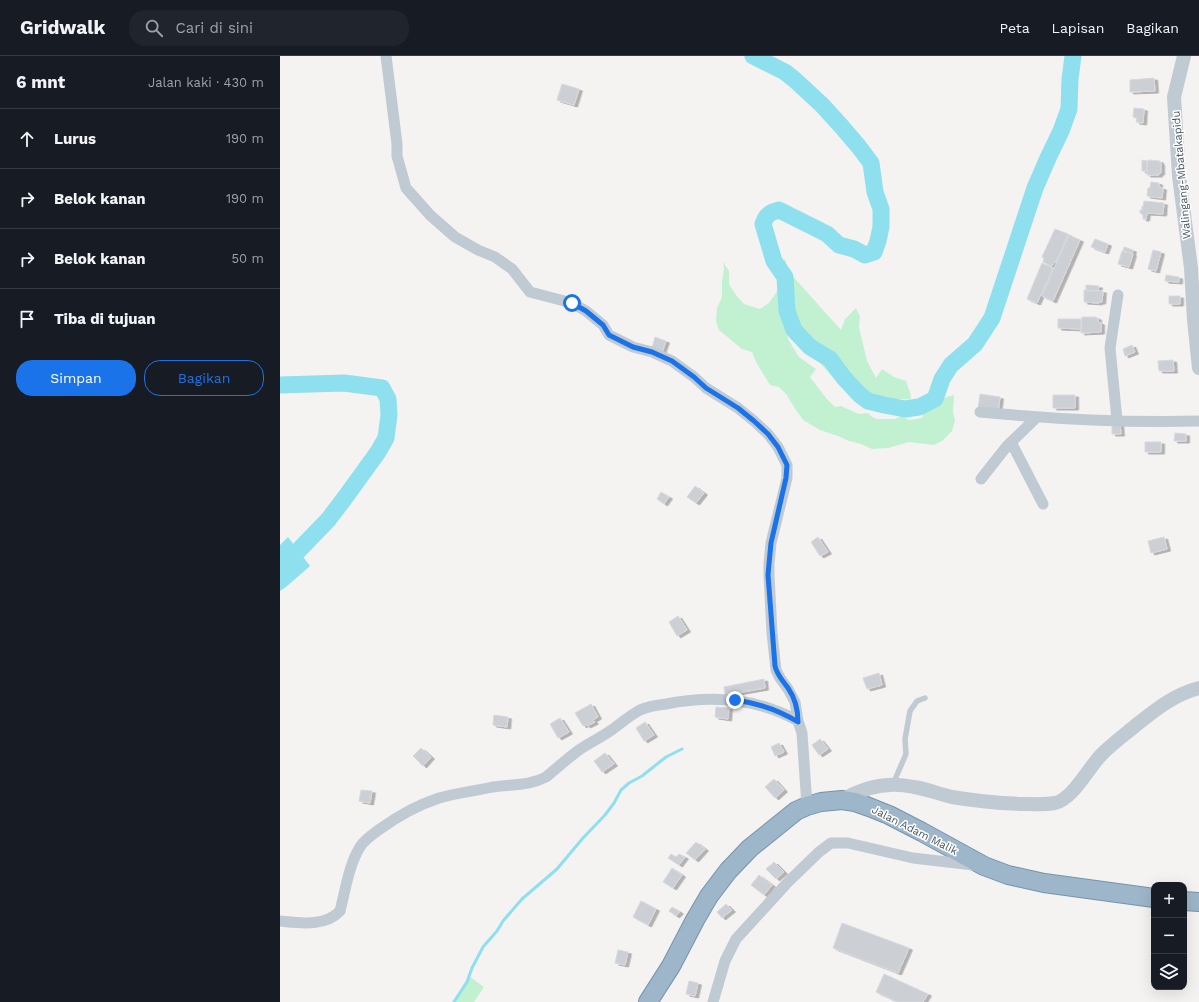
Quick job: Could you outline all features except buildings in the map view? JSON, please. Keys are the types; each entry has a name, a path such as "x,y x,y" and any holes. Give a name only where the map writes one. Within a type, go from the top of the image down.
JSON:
{"highway":[{"name":"Jalan Adam Malik","path":"648,1002 671,966 695,920 728,871 750,848 796,811 821,802 842,800 855,802 889,815 984,866 997,872 1021,879 1151,898"},
{"path":"1187,901 1199,902"}],"street":[{"path":"386,56 397,144 397,156 404,182 406,188 430,215 455,237 478,250 495,257 512,269 530,292 572,303 586,311 603,325 609,335 633,347 652,352 672,361 706,388 738,408 768,434 778,447 787,465 786,478 771,543 768,575 772,633 776,670 795,702 798,722 802,733 807,806"},
{"name":"Walingang-Mbatakapidu","path":"1184,56 1174,97 1179,176 1191,268 1194,326 1199,368"},
{"path":"1117,420 1110,348 1118,295"},
{"path":"980,412 1037,417 1156,422 1199,421"},
{"path":"981,479 1011,442 1037,417"},
{"path":"1011,442 1043,504"},
{"path":"842,800 854,792 866,788 893,784 914,786 950,796 983,802 1029,804 1056,803 1069,794 1094,762 1104,752 1161,705 1182,694 1199,688"},
{"path":"280,921 316,923 336,916 340,911 350,872 360,846 398,817 417,807 440,798 499,786 520,785 540,780 580,750 640,710 689,700 735,700 763,706 789,716 798,722"},
{"path":"713,1002 725,961 736,939 788,882 819,852 831,843 848,843 913,858 984,866"}],"lane":[{"path":"893,784 906,754 905,739 910,711 917,701 925,698"}],"green space":[{"path":"785,259 789,272 841,330 845,319 856,308 860,317 859,327 867,361 876,378 882,369 894,377 906,381 911,399 871,399 851,394 837,382 820,363 808,345 782,279 781,262"},
{"path":"723,262 729,271 729,284 744,304 760,309 769,303 778,290 785,304 783,308 788,339 799,357 816,369 810,377 835,407 841,406 859,414 868,413 877,419 895,419 901,416 909,420 922,418 924,410 942,399 954,395 953,412 955,421 952,431 942,441 934,445 909,442 888,448 872,449 820,430 803,420 786,394 779,387 770,385 756,362 752,352 742,349 719,330 716,321 717,308 722,297"},
{"path":"469,976 484,987 474,1002 452,1002"}],"water":[{"path":"288,537 310,566 280,591 280,545"}],"waterway":[{"path":"753,56 785,72 795,80 822,105 859,147 871,163 875,192 881,209 881,227 878,241 874,252 865,255 854,249 839,245 827,234 779,210 767,216 763,224 774,261 785,277 787,311 794,330 810,347 830,359 844,378 860,395 868,401 905,409 919,407 935,399 942,379 951,365 975,344 992,318 1035,188 1061,131 1069,109 1070,79 1073,56"},
{"path":"280,385 344,383 382,388 388,399 389,415 386,438 378,452 344,499 328,520 297,552 280,565"},
{"path":"454,1002 467,982 472,968 483,947 522,899 557,869 605,815 621,790 666,757 682,749"}],"route":[{"path":"572,303 586,311 603,325 609,335 633,347 652,352 672,361 706,388 738,408 768,434 778,447 787,465 783,494 771,543 768,575 775,666 780,678 795,702 798,722 789,716 769,708 735,700"}]}
